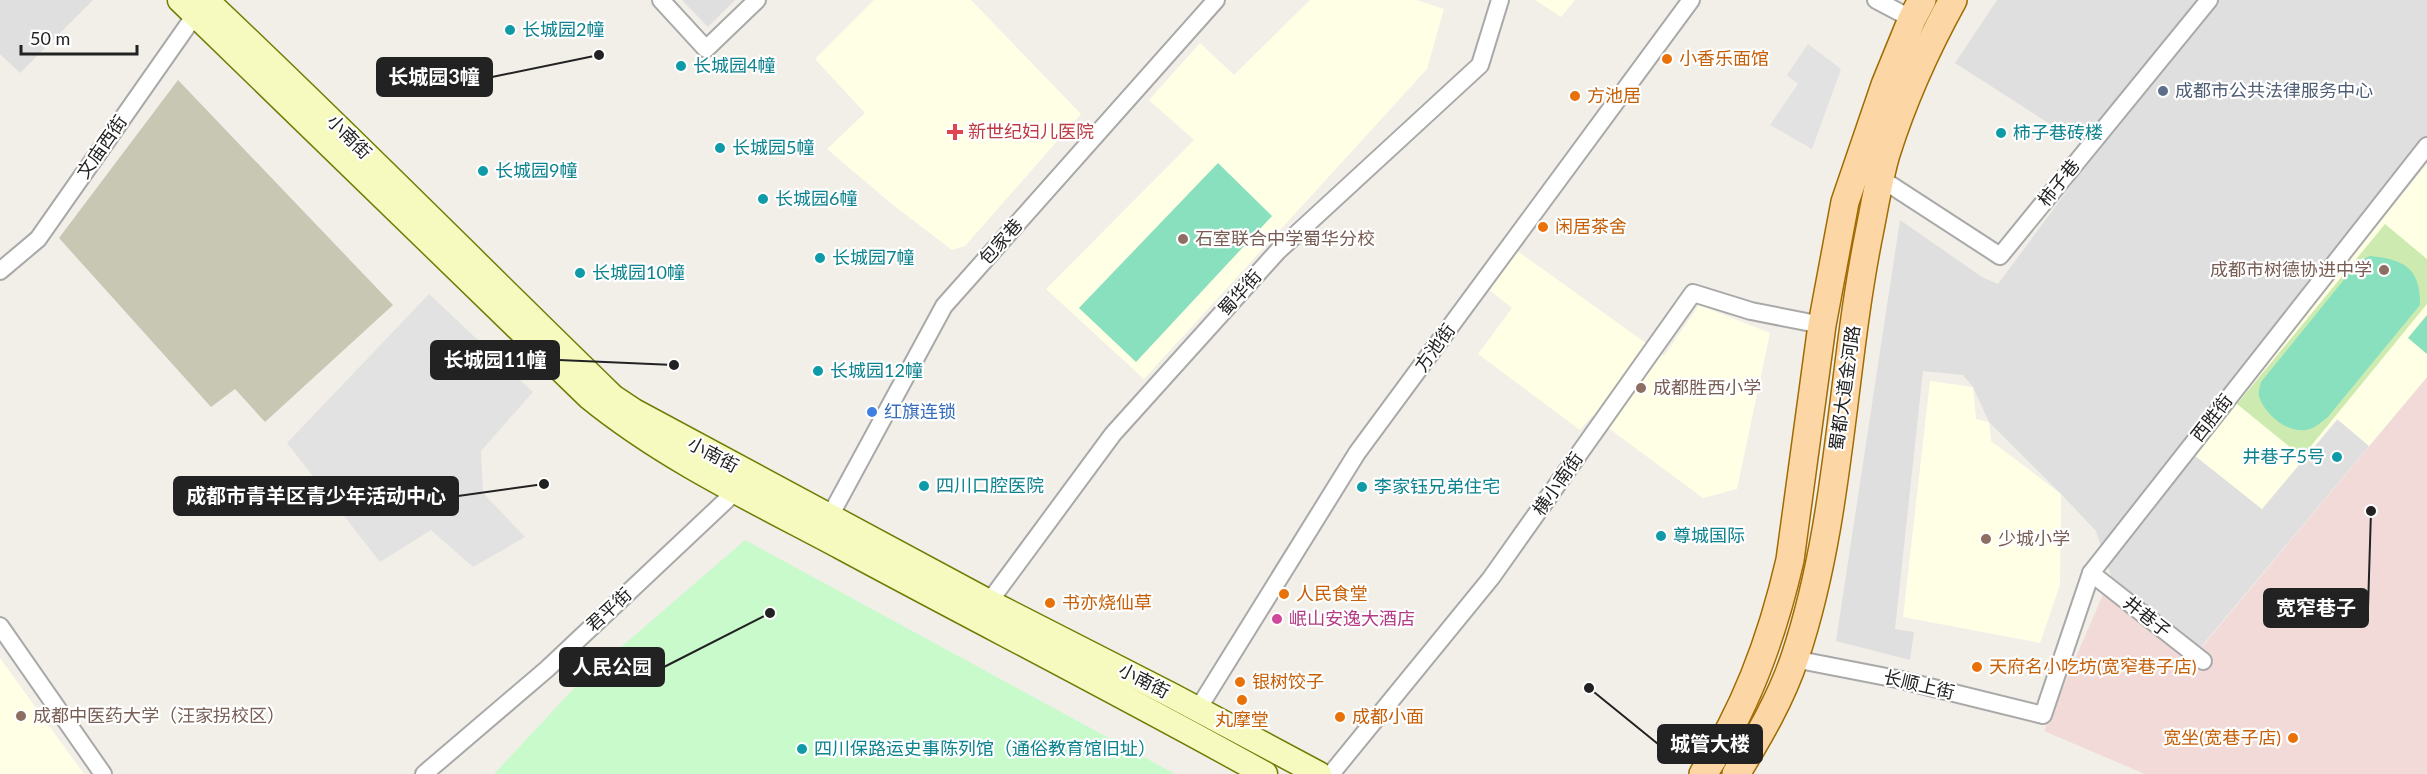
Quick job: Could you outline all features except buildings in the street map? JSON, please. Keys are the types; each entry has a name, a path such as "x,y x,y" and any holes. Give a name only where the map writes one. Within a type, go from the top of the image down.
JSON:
{"main road":[{"name":"蜀都大道金河路","path":"1736,774 1770,718 1794,659 1817,578 1862,268 1880,178 1886,154 1912,81 1953,0"},
{"name":"小南街","path":"193,5 315,103 613,397 664,429 1319,774"},
{"name":"小南街","path":"193,5 589,397 631,429 736,491 1183,728 1265,774"},
{"name":"蜀都大道金河路","path":"1703,774 1742,703 1762,655 1782,592 1790,560 1822,325 1845,202 1878,105 1917,9"}],"street":[{"path":"661,0 706,49 757,0"},
{"name":"包家巷","path":"830,516 944,306 1216,0"},
{"name":"蜀华街","path":"989,602 1113,434 1278,251 1479,65 1500,0"},
{"name":"方池街","path":"1198,709 1357,453 1691,0"},
{"path":"1876,0 1917,9"},
{"name":"柿子巷","path":"1880,178 2000,256 2209,0"},
{"name":"文庙西街","path":"0,271 38,239 193,5"},
{"name":"西胜街","path":"2043,715 2091,573 2427,146"},
{"name":"横小南街","path":"1331,774 1491,578 1693,293 1751,310 1822,325"},
{"name":"君平街","path":"424,774 547,669 736,491"},
{"name":"井巷子","path":"2091,573 2202,661"},
{"path":"0,626 103,774"},
{"name":"长顺上街","path":"1794,659 1897,679 2043,715"}],"shaded area":[{"path":"0,0 93,0 20,73 0,54"},
{"path":"682,0 735,0 708,27"},
{"name":"新世纪妇儿医院","path":"874,0 971,0 1081,114 965,246 952,250 893,205 827,149 865,113 815,59"},
{"name":"石室联合中学蜀华分校","path":"1310,0 1417,0 1444,9 1427,69 1144,379 1046,289 1194,140 1149,100 1200,43 1234,75"},
{"path":"1535,0 1575,0 1561,17"},
{"path":"1997,0 2427,0 2427,136 2182,445 2262,509 2338,419 2369,446 2200,648 2111,576 2096,531 1989,422 1973,387 1963,375 1923,371 1895,629 1914,632 1910,660 1836,641 1900,220 1982,277 1998,284 2095,153 1955,63"},
{"path":"1808,44 1841,69 1812,149 1770,125 1798,84 1787,75"},
{"path":"178,80 393,305 265,422 235,389 211,407 59,238"},
{"name":"成都市树德协进中学","path":"2427,164 2427,377 2369,446 2337,419 2262,509 2194,455"},
{"name":"成都胜西小学","path":"1516,250 1664,356 1699,305 1770,333 1737,489 1703,498 1592,416 1580,430 1478,354 1512,308 1488,289"},
{"path":"429,294 533,392 481,451 483,493 525,537 473,567 431,530 380,562 287,443"},
{"path":"2427,377 2427,774 2145,774 2044,731 2111,576 2201,648"},
{"name":"少城小学","path":"1930,381 1973,387 1976,419 1989,422 1991,441 2061,494 2060,585 2040,643 1903,617"},
{"name":"成都中医药大学（汪家拐校区）","path":"0,658 84,774 0,774"}],"green space":[{"path":"1218,163 1272,216 1136,362 1079,308"},
{"path":"2385,224 2427,259 2427,304 2302,457 2237,404"},
{"path":"2370,256 2392,260 2408,268 2414,274 2417,283 2420,305 2327,418 2315,427 2306,430 2284,425 2271,415 2262,403 2259,394 2261,382 2359,261"},
{"path":"2427,315 2427,354 2408,338"},
{"path":"745,540 1175,774 494,774 576,686"}],"place":[{"name":"长城园2幢","path":"510,30"},
{"name":"长城园3幢","path":"599,55"},
{"name":"小香乐面馆","path":"1667,59"},
{"name":"长城园4幢","path":"681,66"},
{"name":"成都市公共法律服务中心","path":"2163,91"},
{"name":"方池居","path":"1575,96"},
{"name":"新世纪妇儿医院","path":"955,132"},
{"name":"柿子巷砖楼","path":"2001,133"},
{"name":"长城园5幢","path":"720,148"},
{"name":"长城园9幢","path":"483,171"},
{"name":"长城园6幢","path":"763,199"},
{"name":"闲居茶舍","path":"1543,227"},
{"name":"石室联合中学蜀华分校","path":"1183,239"},
{"name":"长城园7幢","path":"820,258"},
{"name":"成都市树德协进中学","path":"2384,270"},
{"name":"长城园10幢","path":"580,273"},
{"name":"长城园11幢","path":"674,365"},
{"name":"长城园12幢","path":"818,371"},
{"name":"成都胜西小学","path":"1641,388"},
{"name":"红旗连锁","path":"872,412"},
{"name":"井巷子5号","path":"2337,457"},
{"name":"成都市青羊区青少年活动中心","path":"544,484"},
{"name":"四川口腔医院","path":"924,486"},
{"name":"李家钰兄弟住宅","path":"1362,487"},
{"name":"宽窄巷子","path":"2371,511"},
{"name":"尊城国际","path":"1661,536"},
{"name":"少城小学","path":"1986,539"},
{"name":"人民食堂","path":"1284,594"},
{"name":"书亦烧仙草","path":"1050,603"},
{"name":"人民公园","path":"770,613"},
{"name":"岷山安逸大酒店","path":"1277,619"},
{"name":"天府名小吃坊(宽窄巷子店)","path":"1977,667"},
{"name":"银树饺子","path":"1240,682"},
{"name":"城管大楼","path":"1589,688"},
{"name":"丸摩堂","path":"1242,700"},
{"name":"成都中医药大学（汪家拐校区）","path":"21,716"},
{"name":"成都小面","path":"1340,717"},
{"name":"宽坐(宽巷子店)","path":"2293,738"},
{"name":"四川保路运史事陈列馆（通俗教育馆旧址）","path":"802,749"}]}
